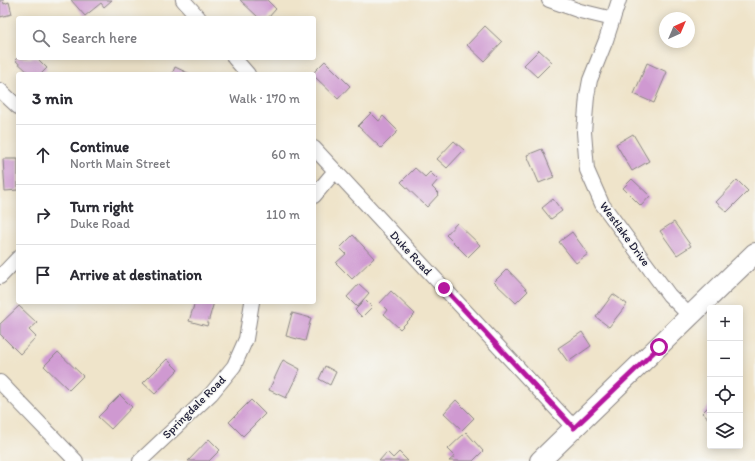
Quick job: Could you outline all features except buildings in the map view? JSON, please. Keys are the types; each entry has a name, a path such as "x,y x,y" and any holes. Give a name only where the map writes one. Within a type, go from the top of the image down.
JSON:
{"street":[{"path":"183,0 197,16"},
{"path":"549,0 580,11 613,19"},
{"name":"Westlake Drive","path":"619,0 606,40 590,80 587,96 584,132 588,170 602,204 669,296 690,316"},
{"path":"236,60 246,72"},
{"path":"0,90 16,105"},
{"name":"Duke Road","path":"316,150 574,428"},
{"path":"316,194 335,171"},
{"path":"540,461 755,253"},
{"path":"0,277 16,260"},
{"name":"Springdale Road","path":"140,461 211,394 234,366 246,339 252,304"},
{"path":"0,382 76,461"}],"route":[{"path":"444,288 574,428 659,347"}]}
